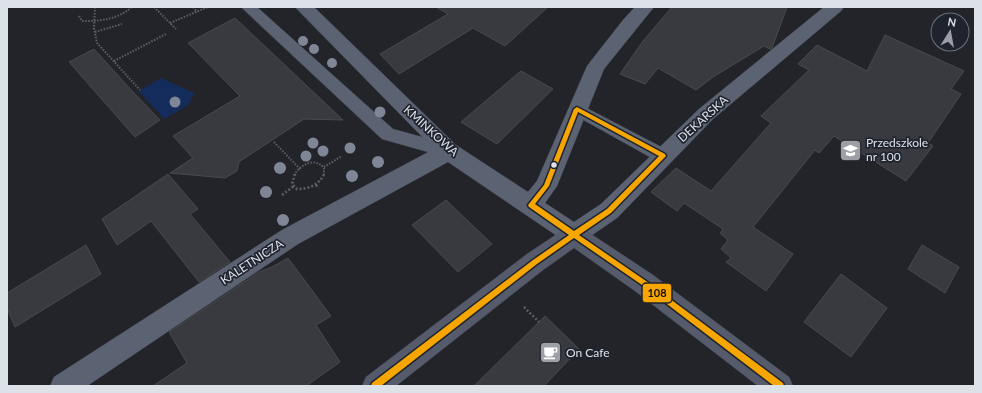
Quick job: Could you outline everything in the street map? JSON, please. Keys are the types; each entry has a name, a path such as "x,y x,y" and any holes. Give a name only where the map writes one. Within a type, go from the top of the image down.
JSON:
{"street":[{"name":"KMINKOWA","path":"304,7 440,156 531,205 574,235"},
{"path":"531,205 546,186 596,66 629,24 645,7"},
{"name":"DEKARSKA","path":"574,235 609,211 706,114 836,7"},
{"name":"KALETNICZA","path":"63,386 256,251 290,236 440,156"},
{"path":"375,386 535,262 574,235 644,283 780,386"}],"lane":[{"path":"248,7 388,134 440,156"},
{"path":"577,110 663,156"}],"path":[{"path":"95,7 94,21 98,43 113,62 140,90"},
{"path":"79,16 82,21 115,19 132,7"},
{"path":"154,7 176,29"},
{"path":"193,7 198,12"},
{"path":"170,23 208,7"},
{"path":"95,32 122,24"},
{"path":"113,62 166,34"},
{"path":"274,142 300,169"},
{"path":"324,167 342,156"},
{"path":"314,162 322,164 324,167 324,174 316,185 306,189 297,189 294,186 292,180 293,177 306,164 314,162"},
{"path":"316,185 319,188"},
{"path":"282,195 294,186"},
{"path":"522,306 539,322"}],"shaded area":[{"path":"161,78 194,93 188,105 164,119 139,91"}],"building":[{"path":"436,7 548,7 505,46 473,28 399,74 380,54 448,14"},
{"path":"672,7 787,7 772,48 770,49 764,46 713,77 696,90 658,68 645,84 620,74 643,41"},
{"path":"235,18 343,120 304,119 239,162 237,171 225,178 170,173 193,158 173,136 240,96 188,43"},
{"path":"885,35 964,71 951,89 961,94 928,143 933,146 906,181 834,136 819,153 815,150 753,227 793,254 766,291 726,262 731,258 721,249 728,240 720,233 723,229 684,203 677,211 651,192 676,168 711,191 771,123 761,116 809,70 798,64 817,45 867,71"},
{"path":"94,49 160,120 135,137 69,62"},
{"path":"521,71 553,89 497,144 461,122"},
{"path":"168,174 198,209 190,214 230,262 199,282 151,221 117,245 102,219"},
{"path":"446,200 492,244 458,272 412,225"},
{"path":"86,245 101,274 15,327 7,308 7,293"},
{"path":"922,245 959,267 945,293 908,269"},
{"path":"288,258 331,316 316,325 340,362 306,386 153,386 187,363 169,332 259,272"},
{"path":"841,274 887,308 851,357 804,322"},
{"path":"545,316 579,349 544,386 474,386"}],"transit line":[{"name":"108","path":"577,109 663,156"},
{"name":"108","path":"531,205 546,186 577,109"},
{"name":"108","path":"375,386 535,262 609,211 663,156"},
{"name":"108","path":"531,205 644,283 780,386"}],"place":[{"name":"Przedszkole nr 100","path":"851,150"},
{"name":"On Cafe","path":"551,353"}]}
